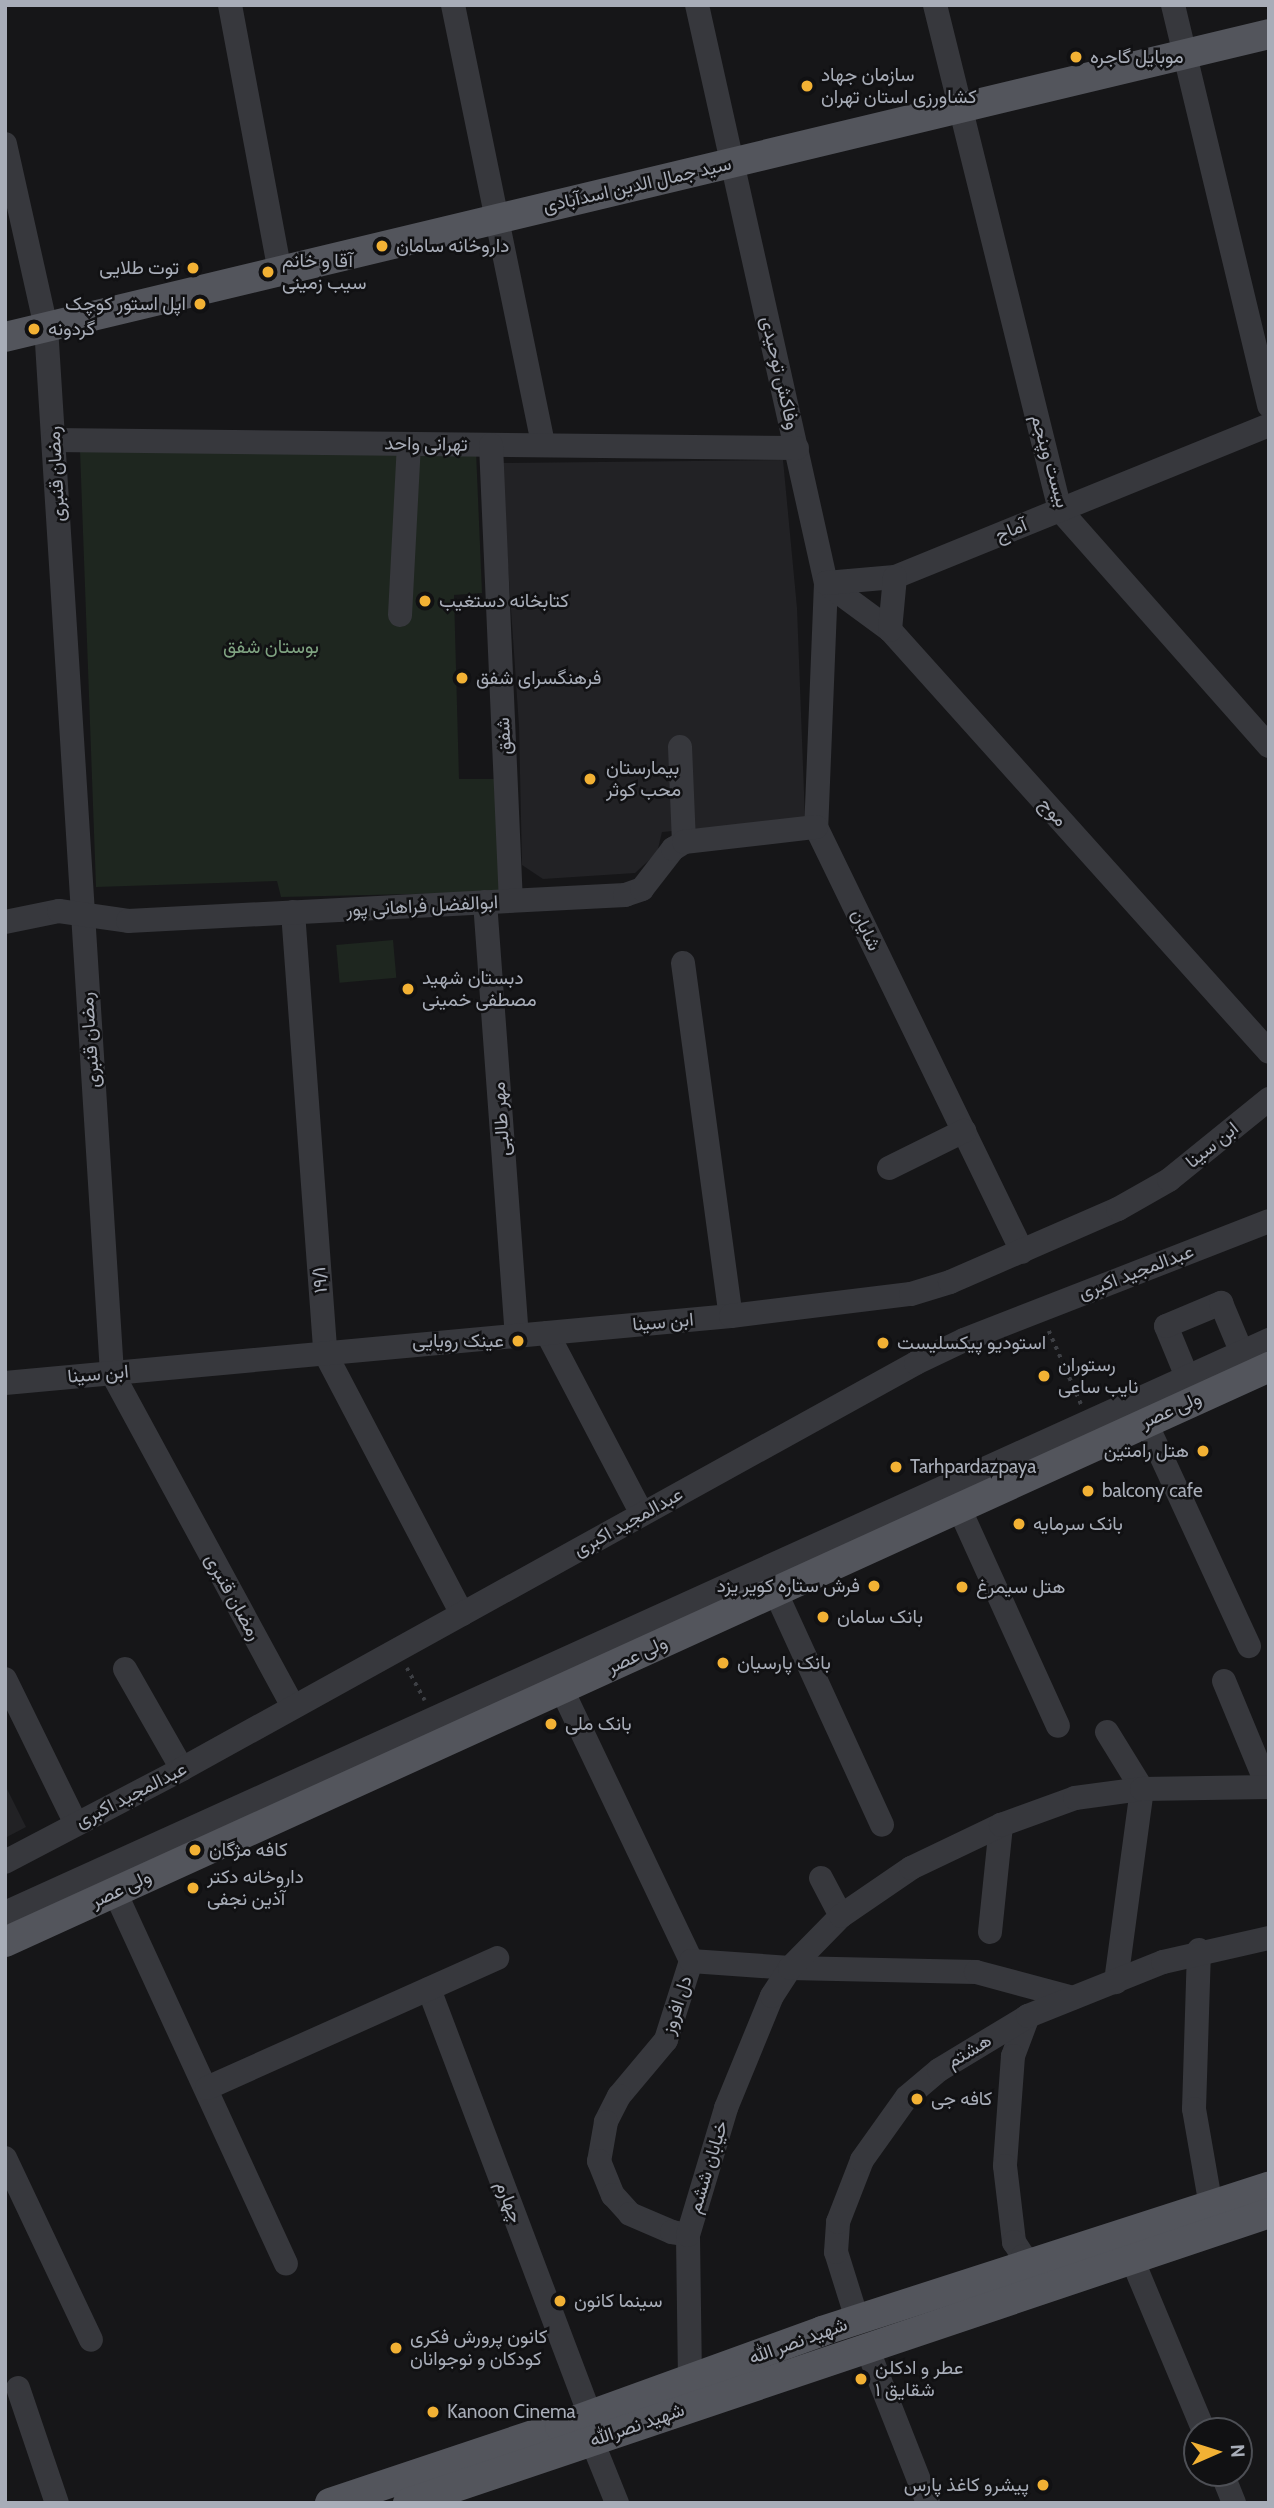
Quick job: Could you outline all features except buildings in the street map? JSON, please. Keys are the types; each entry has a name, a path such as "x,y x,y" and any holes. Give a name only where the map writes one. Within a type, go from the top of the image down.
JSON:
{"main road":[{"name":"سید جمال الدین اسدآبادی","path":"5,337 1269,34"},
{"name":"ولی عصر","path":"5,1942 775,1591 960,1510 1145,1421 1191,1387 1254,1365"},
{"name":"شهید نصر الله","path":"330,2503 591,2428 690,2380 857,2319 1269,2187"},
{"name":"شهید نصر الله","path":"867,2348 1269,2213"},
{"path":"857,2319 867,2348"},
{"name":"شهید نصرالله","path":"408,2503 591,2428 867,2348"}],"street":[{"path":"230,5 280,271"},
{"path":"453,5 543,445"},
{"name":"وفاکش توحیدی","path":"697,5 827,583"},
{"name":"بیست وپنجم","path":"935,5 1060,510 1269,746"},
{"path":"1172,5 1269,406"},
{"name":"رمضان قنبری","path":"5,144 46,327 81,916 112,1373 293,1707"},
{"name":"آماج","path":"827,583 895,577 1269,425"},
{"name":"تهرانی واحد","path":"54,440 797,448"},
{"path":"400,615 409,444"},
{"name":"شفق","path":"491,445 511,901"},
{"path":"890,630 895,577"},
{"name":"موج","path":"827,583 890,630 1269,1052"},
{"name":"شایان","path":"827,583 816,827 1022,1252"},
{"path":"680,747 684,842 816,827"},
{"name":"ابوالفضل فراهانی پور","path":"5,922 60,911 128,921 625,895 642,889 673,849 684,842"},
{"name":"مهر طالبی","path":"485,902 517,1336"},
{"name":"۱۹/۱","path":"293,912 325,1353 462,1614"},
{"path":"683,963 732,1316"},
{"name":"ابن سینا","path":"5,1382 732,1316 911,1294 1022,1252 1118,1209 1169,1180 1269,1099"},
{"path":"889,1168 964,1131"},
{"name":"عبدالمجید اکبری","path":"5,1861 182,1769 916,1363 1040,1310 1269,1221"},
{"path":"5,1913 1087,1419 1191,1387 1166,1326 1221,1303 1254,1365"},
{"path":"547,1333 642,1514"},
{"path":"1254,1365 1269,1340"},
{"path":"1145,1421 1249,1646"},
{"path":"960,1510 1058,1726"},
{"path":"775,1591 883,1825"},
{"path":"125,1669 182,1769"},
{"path":"5,1679 76,1824"},
{"path":"1224,1681 1269,1787"},
{"name":"دل افروز","path":"562,1690 691,1961 666,2040 619,2096 606,2122 598,2156 608,2187 630,2214 672,2232 688,2235"},
{"path":"1107,1732 1142,1789 1116,1982"},
{"name":"خیابان ششم","path":"690,2380 688,2235 742,2066 790,1968 841,1916 911,1868 1000,1825 1075,1798 1142,1789 1269,1787"},
{"path":"990,1932 1000,1825"},
{"path":"821,1878 841,1916"},
{"path":"115,1892 286,2264"},
{"name":"هشتم","path":"857,2319 836,2252 838,2222 862,2160 907,2097 939,2070 1028,2016 1199,1950 1269,1938"},
{"path":"1199,1950 1194,2109 1211,2206"},
{"path":"207,2088 496,1958"},
{"path":"691,1961 790,1968 976,1972 1073,1998"},
{"name":"چهارم","path":"429,1989 617,2503"},
{"path":"1028,2016 1013,2056 1005,2166 1014,2242 1023,2256 1035,2263"},
{"path":"5,2158 91,2340"},
{"path":"1132,2259 1198,2417"},
{"path":"867,2348 928,2503"},
{"path":"18,2388 57,2503"}],"path":[{"path":"1040,1310 1087,1419"},
{"path":"398,1650 425,1700"}],"shaded area":[{"path":"783,460 797,608 805,819 662,832 657,853 635,873 543,879 522,865 519,726 501,463"},
{"path":"5,1785 26,1827 5,1838"}],"green space":[{"name":"بوستان شفق","path":"80,450 476,451 482,593 454,595 459,779 494,779 501,892 281,897 277,881 96,887"},
{"path":"393,940 396,978 340,983 336,945"}],"place":[{"name":"موبایل گاجره","path":"1076,57"},
{"name":"سازمان جهاد کشاورزی استان تهران","path":"807,86"},
{"name":"داروخانه سامان","path":"382,246"},
{"name":"توت طلایى","path":"193,268"},
{"name":"آقا و خانم سیب زمینی","path":"268,272"},
{"name":"اپل استور کوچک","path":"200,304"},
{"name":"گردونه","path":"34,329"},
{"name":"کتابخانه دستغیب","path":"425,601"},
{"name":"فرهنگسرای شفق","path":"462,678"},
{"name":"بیمارستان محب کوثر","path":"590,779"},
{"name":"دبستان شهید مصطفی خمینی","path":"408,989"},
{"name":"عینک رویایی","path":"518,1341"},
{"name":"استودیو پیکسلیست","path":"883,1343"},
{"name":"رستوران نایب ساعی","path":"1044,1376"},
{"name":"هتل رامتین","path":"1203,1451"},
{"name":"Tarhpardazpaya","path":"896,1467"},
{"name":"balcony cafe","path":"1088,1491"},
{"name":"بانک سرمایه","path":"1019,1524"},
{"name":"فرش ستاره کویر یزد","path":"874,1586"},
{"name":"هتل سیمرغ","path":"962,1587"},
{"name":"بانک سامان","path":"823,1617"},
{"name":"بانک پارسیان","path":"723,1663"},
{"name":"بانک ملی","path":"551,1724"},
{"name":"کافه مژگان","path":"195,1850"},
{"name":"داروخانه دکتر آذین نجفی","path":"193,1888"},
{"name":"کافه جی","path":"917,2099"},
{"name":"سینما کانون","path":"560,2301"},
{"name":"کانون پرورش فکری کودکان و نوجوانان","path":"396,2348"},
{"name":"عطر و ادکلن شقایق ۱","path":"861,2379"},
{"name":"Kanoon Cinema","path":"433,2412"},
{"name":"پیشرو کاغذ پارس","path":"1043,2485"}]}
